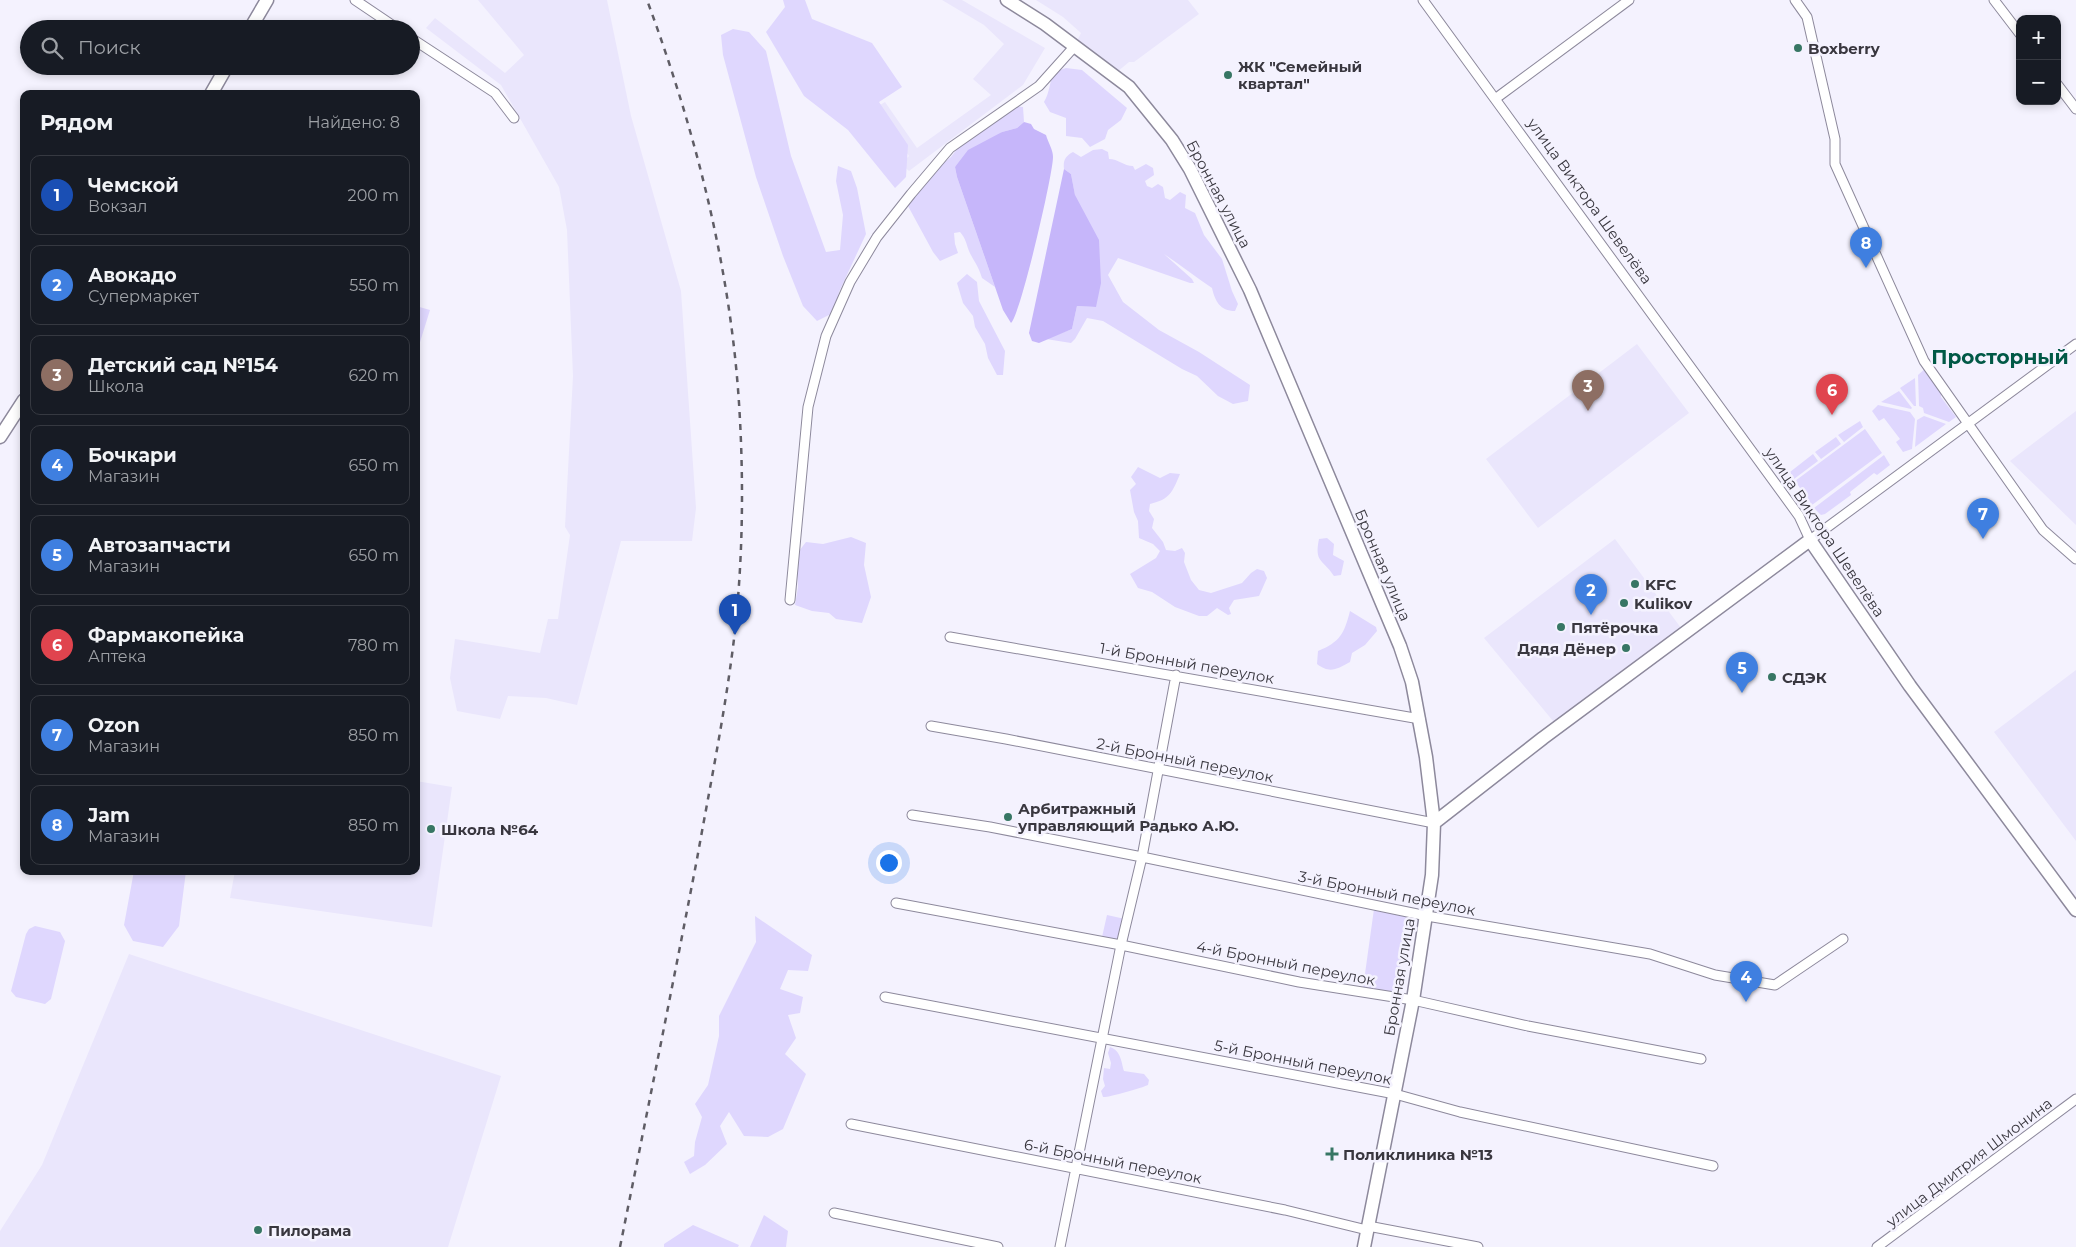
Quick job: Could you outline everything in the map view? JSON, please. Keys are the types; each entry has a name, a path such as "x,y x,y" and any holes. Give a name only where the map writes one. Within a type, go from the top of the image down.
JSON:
{"street":[{"path":"255,20 267,0"},
{"path":"355,0 385,20"},
{"name":"Бронная улица","path":"1007,0 1045,24 1129,87 1173,142 1211,208 1250,290 1396,637 1412,682 1420,719 1434,822 1432,875 1413,1000 1364,1247"},
{"name":"улица Виктора Шевелёва","path":"1423,0 1799,516 1810,540 1910,686 2076,910"},
{"path":"1495,99 1629,0"},
{"path":"1795,0 1807,17 1835,139 1835,164 1924,361 2043,530 2076,560"},
{"path":"1994,0 2016,29"},
{"path":"420,44 495,94 514,118"},
{"path":"790,600 808,407 826,336 850,282 877,237 950,148 1039,86 1074,46"},
{"path":"213,90 222,75"},
{"path":"2061,89 2076,109"},
{"path":"1434,822 1543,738 2076,344"},
{"path":"0,438 20,406"},
{"name":"1-й Бронный переулок","path":"950,637 1420,719"},
{"path":"1060,1247 1078,1168 1121,945 1142,857 1176,675"},
{"name":"2-й Бронный переулок","path":"931,726 1434,822"},
{"name":"3-й Бронный переулок","path":"912,815 990,827 1426,916 1650,954 1715,974 1775,985 1843,939"},
{"name":"4-й Бронный переулок","path":"896,903 1121,945 1299,982 1413,1000 1528,1026 1701,1059"},
{"name":"5-й Бронный переулок","path":"886,997 1395,1094 1460,1112 1713,1166"},
{"name":"улица Дмитрия Шмонина","path":"1877,1247 2076,1099"},
{"name":"6-й Бронный переулок","path":"851,1124 1078,1168 1368,1228 1478,1247"},
{"path":"834,1213 998,1247"}],"shaded area":[{"path":"478,0 607,0 631,116 681,291 696,508 692,541 621,541 577,705 546,698 508,696 500,719 457,711 450,678 455,639 540,653 548,619 558,619 570,535 565,527 573,376 567,230 559,187 501,85 426,28 435,18 505,73 524,55"},
{"path":"783,0 805,0 812,19 872,43 902,87 879,102 908,145 906,177 895,188 848,130 804,96 766,32 785,7"},
{"path":"942,0 962,0 1045,48 1023,85 909,171 901,164 909,156 875,108 885,102 917,148 991,95 973,79 1004,44 984,25"},
{"path":"1036,0 1188,0 1199,14 1134,62 1129,62 1117,72 1077,41 1081,33 1063,17"},
{"path":"733,29 749,32 766,51 791,156 826,252 840,250 843,215 836,181 838,166 851,171 857,188 866,234 839,292 835,312 817,321 803,306 783,256 756,177 723,55 721,35"},
{"path":"1066,68 1082,70 1127,108 1121,120 1108,130 1105,139 1090,147 1082,138 1066,136 1066,118 1050,112 1044,102 1054,72"},
{"path":"1013,106 1023,107 1024,122 1017,128 1002,132 955,167 995,287 982,278 960,232 954,233 958,253 940,261 933,252 908,206 908,200 929,175 951,157 960,145"},
{"path":"1024,122 1031,124 1034,129 1046,135 1053,157 1048,190 1035,244 1021,297 1011,323 1003,310 955,167 968,150 1002,132 1017,128"},
{"path":"1102,149 1108,152 1109,159 1133,166 1135,170 1146,164 1153,168 1154,175 1145,181 1147,186 1152,188 1158,184 1163,187 1165,198 1170,200 1180,192 1186,195 1185,208 1195,213 1204,235 1222,259 1238,304 1235,311 1222,307 1217,301 1212,288 1164,254 1194,283 1118,258 1108,275 1123,302 1159,330 1199,352 1250,385 1248,401 1233,404 1218,396 1197,376 1182,369 1103,321 1087,318 1071,343 1046,339 1072,329 1077,306 1096,307 1071,174 1064,169 1064,164 1066,157 1073,152 1081,157 1093,150"},
{"path":"1064,169 1071,174 1075,195 1099,240 1101,283 1096,307 1077,306 1072,329 1039,343 1032,341 1029,333"},
{"path":"967,274 977,282 979,301 1005,351 1003,375 997,375 988,358 985,344 975,327 973,316 963,303 957,283"},
{"path":"420,307 430,310 420,342"},
{"path":"1637,344 1689,413 1538,528 1486,459"},
{"path":"1927,367 1941,391 1941,397 1956,417 1949,422 1924,413 1923,408 1919,406 1918,375"},
{"path":"1915,378 1916,406 1914,406 1900,388"},
{"path":"1899,391 1912,408 1911,409 1881,402"},
{"path":"1878,405 1910,412 1915,419 1912,449 1903,452 1896,442 1900,439 1884,418 1879,421 1872,411"},
{"path":"2076,411 2076,525 2010,461"},
{"path":"1924,416 1946,424 1915,447 1917,420"},
{"path":"1860,421 1863,427 1844,442 1838,435"},
{"path":"1865,429 1882,453 1812,505 1795,481"},
{"path":"1836,437 1841,444 1821,459 1815,452"},
{"path":"1813,454 1818,461 1794,479 1790,472"},
{"path":"1884,455 1890,465 1877,475 1874,473 1850,492 1851,495 1825,514 1821,515 1814,508"},
{"path":"1138,467 1160,478 1170,473 1180,474 1170,494 1162,500 1150,504 1149,511 1154,519 1152,528 1163,542 1166,550 1175,551 1182,548 1185,553 1184,562 1191,580 1199,590 1211,593 1242,583 1257,569 1264,571 1267,578 1259,596 1234,600 1229,608 1231,614 1228,615 1217,608 1207,616 1199,616 1175,607 1152,592 1138,588 1130,574 1156,558 1160,551 1153,544 1139,538 1138,521 1134,512 1130,490 1136,484 1131,477"},
{"path":"851,537 866,543 864,565 871,597 862,623 836,619 829,613 812,611 795,605 798,587 796,555 806,542 823,544"},
{"path":"1327,538 1334,544 1333,555 1344,561 1341,575 1334,576 1320,560 1318,553 1319,539"},
{"path":"1615,539 1684,632 1558,727 1484,638"},
{"path":"1350,611 1376,627 1377,631 1365,645 1352,653 1350,662 1341,667 1330,670 1326,669 1317,664 1318,651 1331,644 1340,636 1346,626"},
{"path":"2076,670 2076,841 1994,732"},
{"name":"Школа №64","path":"420,782 452,787 432,927 230,898 234,875 420,875"},
{"path":"133,875 185,875 179,926 163,947 133,941 124,925"},
{"path":"1374,909 1408,916 1396,993 1363,988"},
{"path":"1107,915 1125,919 1119,940 1102,937"},
{"path":"755,916 812,955 808,971 788,970 780,989 803,997 800,1013 788,1015 796,1038 785,1054 806,1074 783,1129 768,1137 744,1136 729,1112 720,1126 727,1144 705,1165 690,1174 684,1162 694,1156 695,1142 702,1117 695,1104 708,1085 719,1036 719,1016 756,942"},
{"path":"35,926 60,932 65,941 51,999 45,1004 16,997 11,991 26,934 29,929"},
{"path":"129,954 501,1076 448,1247 0,1247 0,1231 42,1165"},
{"path":"1110,1047 1118,1054 1124,1071 1144,1074 1149,1080 1148,1085 1103,1097 1101,1091 1105,1086 1103,1079 1104,1068 1110,1069 1111,1063 1108,1053"},
{"path":"764,1215 788,1231 786,1247 750,1247"},
{"path":"693,1225 739,1245 738,1247 664,1247 664,1244"}],"railway":[{"path":"620,1247 688,908 722,722 737,610 742,521 739,403 728,300 719,249 695,148 647,0"}],"place":[{"name":"Boxberry","path":"1798,48"},
{"name":"ЖК \"Семейный квартал\"","path":"1228,75"},
{"name":"Jam","path":"1866,268"},
{"name":"Детский сад №154","path":"1588,411"},
{"name":"Фармакопейка","path":"1832,415"},
{"name":"Ozon","path":"1983,539"},
{"name":"KFC","path":"1635,584"},
{"name":"Kulikov","path":"1624,603"},
{"name":"Авокадо","path":"1591,615"},
{"name":"Пятёрочка","path":"1561,627"},
{"name":"Чемской","path":"735,635"},
{"name":"Дядя Дёнер","path":"1626,648"},
{"name":"СДЭК","path":"1772,677"},
{"name":"Автозапчасти","path":"1742,693"},
{"name":"Арбитражный управляющий Радько А.Ю.","path":"1008,817"},
{"name":"Школа №64","path":"431,829"},
{"name":"Бочкари","path":"1746,1002"},
{"name":"Поликлиника №13","path":"1332,1154"},
{"name":"Пилорама","path":"258,1230"}],"district":[{"name":"Просторный","path":"2000,357"}]}
